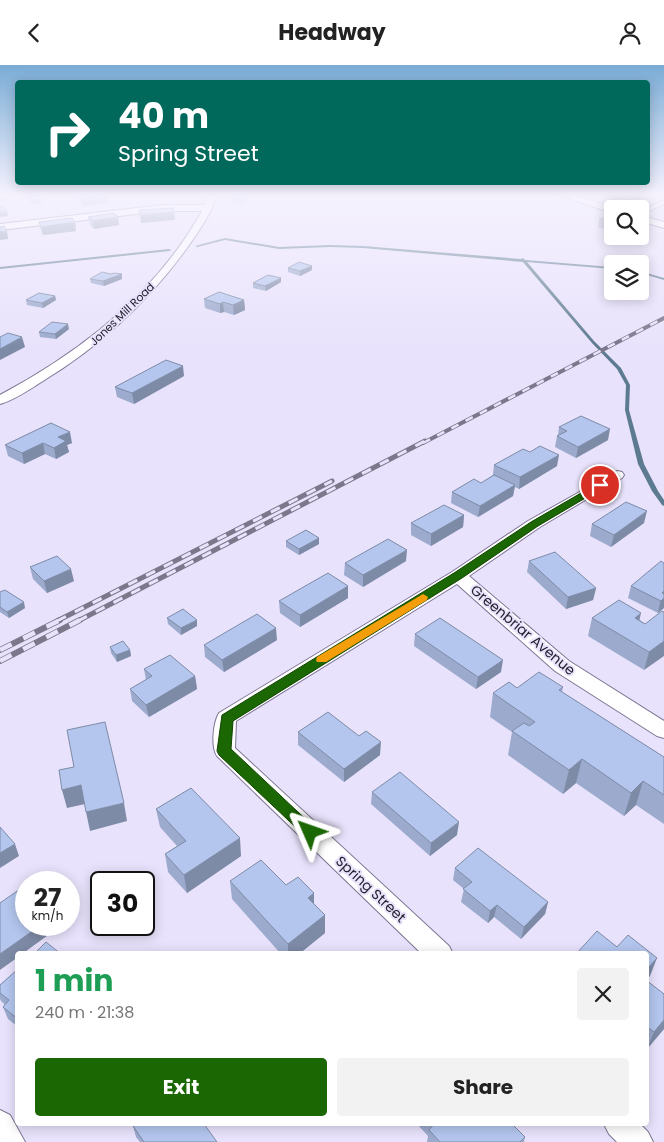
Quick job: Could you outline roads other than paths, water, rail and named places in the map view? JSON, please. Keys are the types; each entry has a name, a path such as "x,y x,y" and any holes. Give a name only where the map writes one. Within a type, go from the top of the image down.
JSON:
{"street":[{"name":"Jones Mill Road","path":"0,399 60,367 81,353 146,293 174,260 184,245"},
{"name":"Spring Street","path":"437,951 224,751 226,719 458,576 534,524 617,475"},
{"name":"Greenbriar Avenue","path":"458,576 562,666 664,731"},
{"path":"0,1125 10,1142"},
{"path":"621,1126 638,1142"}],"waterway":[{"path":"263,245 279,248 363,247 524,261"},
{"path":"0,268 169,250"},
{"path":"524,261 604,267"},
{"path":"524,261 593,342 619,368 628,385 627,410 641,464 664,504"},
{"path":"649,275 664,279"}],"railway":[{"path":"423,443 664,318"},
{"path":"78,621 425,441"},
{"path":"57,621 332,481"},
{"path":"0,650 60,620"},
{"path":"0,661 80,620"}]}
